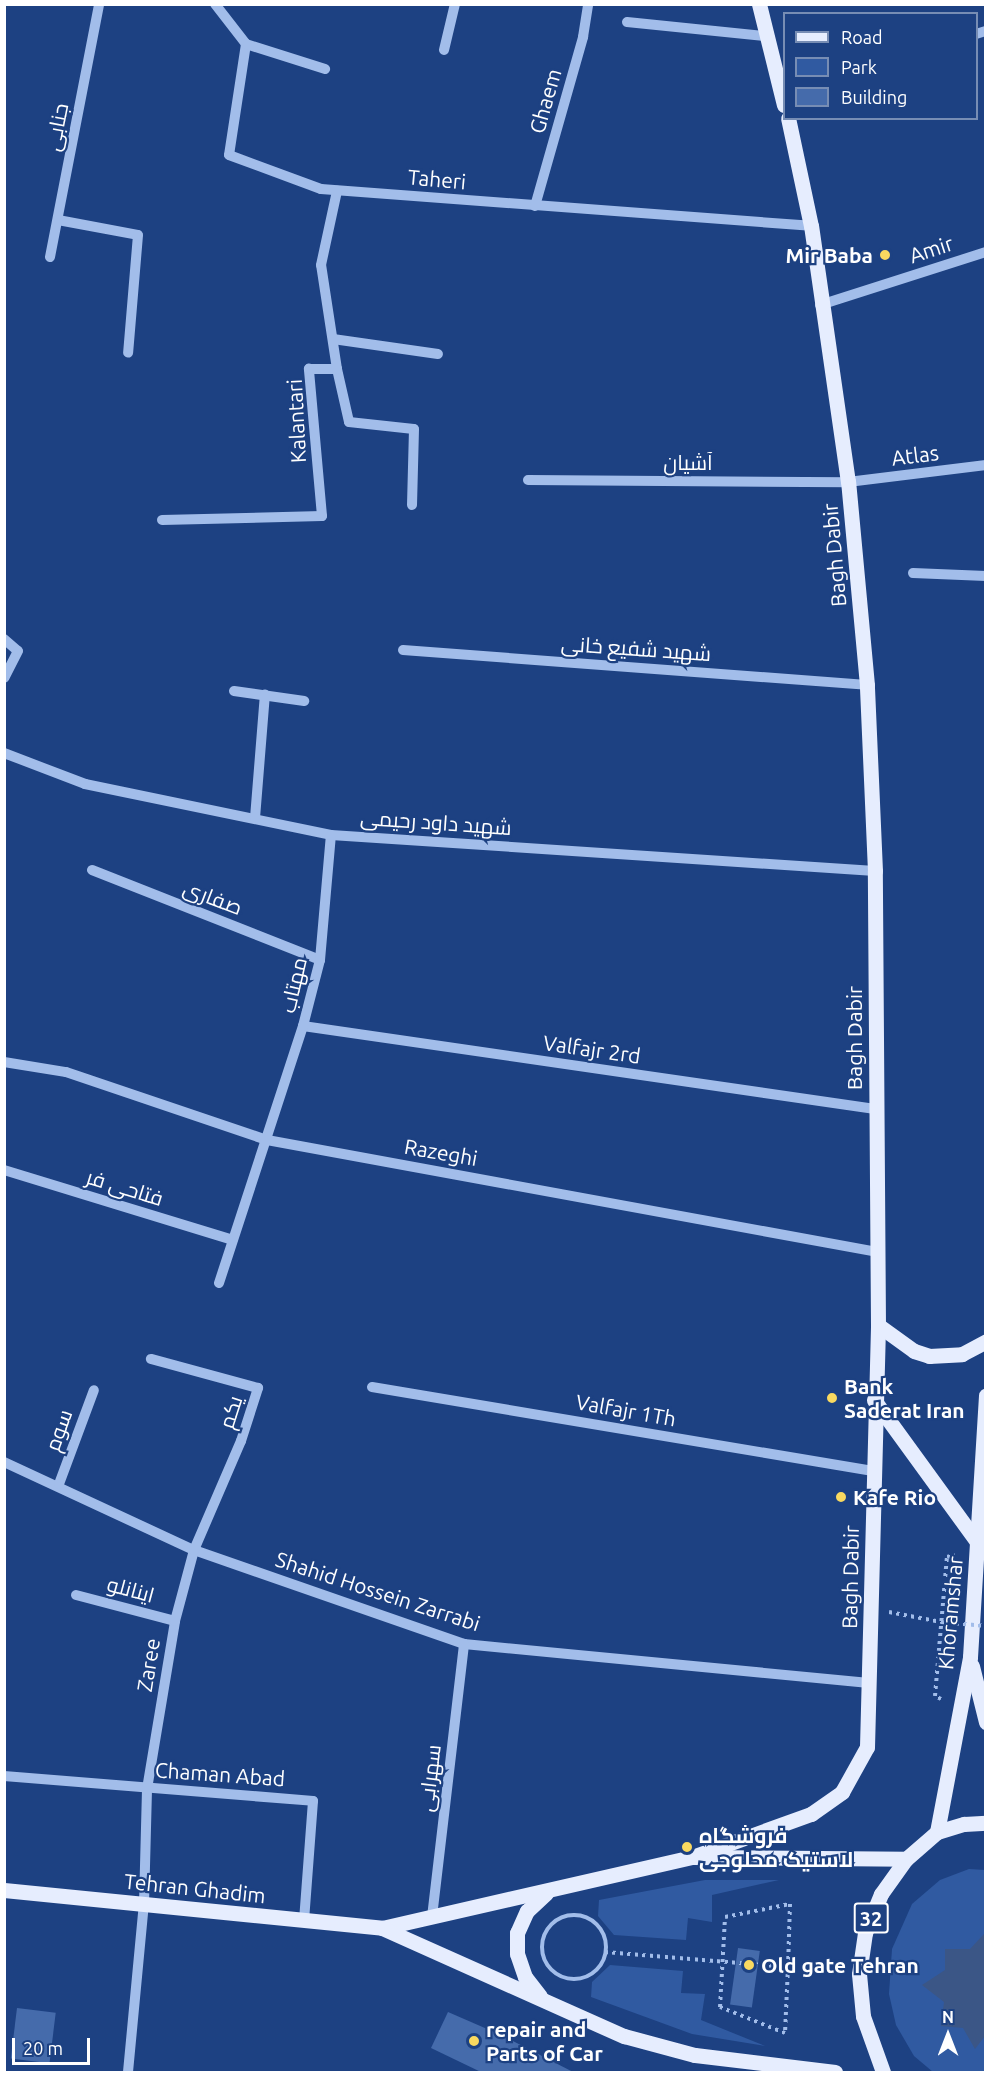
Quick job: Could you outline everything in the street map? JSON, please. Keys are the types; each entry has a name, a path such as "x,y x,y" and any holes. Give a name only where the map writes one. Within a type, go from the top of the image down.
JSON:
{"main road":[{"path":"759,4 765,36 783,98"},
{"name":"Bagh Dabir","path":"692,1857 811,1814 842,1792 867,1747 874,1400 878,1325 876,871 867,685 848,482 820,304 811,226 788,120"},
{"path":"878,1325 914,1351 929,1356 962,1354 986,1341"},
{"name":"Khoramshar","path":"937,1832 970,1657 986,1395"},
{"path":"874,1400 977,1542"},
{"path":"970,1657 986,1722"},
{"name":"32","path":"883,2073 863,2016 859,1974 865,1933 881,1894 906,1859 937,1832 964,1824 986,1823"},
{"path":"382,1928 546,1893 692,1857 906,1859"},
{"name":"Tehran Ghadim","path":"4,1890 382,1928"},
{"path":"542,1999 525,1977 517,1954 517,1933 527,1911 546,1893"},
{"path":"382,1928 624,2036 695,2055 835,2073"}],"street":[{"name":"جنابی","path":"50,257 99,4"},
{"path":"215,4 246,44 326,69"},
{"path":"444,50 455,4"},
{"name":"Ghaem","path":"535,206 583,37 588,4"},
{"path":"627,22 765,36"},
{"name":"Taheri","path":"246,44 229,155 321,189 811,226"},
{"path":"338,191 321,265 349,422 414,429 412,505"},
{"path":"58,220 138,235 129,353"},
{"name":"Amir","path":"820,304 986,252"},
{"path":"333,339 438,354"},
{"name":"Kalantari","path":"162,520 322,516 309,369 338,369"},
{"name":"Atlas","path":"848,482 986,465"},
{"name":"آشیان","path":"528,480 848,482"},
{"path":"913,573 986,576"},
{"path":"4,639 18,651 4,678"},
{"name":"شهید شفیع خانی","path":"403,650 867,685"},
{"path":"234,691 304,701"},
{"path":"255,818 265,694"},
{"name":"شهید داود رحیمی","path":"4,753 85,784 331,835 876,871"},
{"name":"مهتاب","path":"267,1140 303,1026 320,960 331,835"},
{"name":"صفاری","path":"92,870 320,960"},
{"name":"Valfajr 2rd","path":"303,1026 876,1109"},
{"name":"Razeghi","path":"4,1062 66,1072 267,1140 877,1252"},
{"path":"219,1283 267,1140"},
{"name":"فتاحی فر","path":"4,1170 233,1240"},
{"name":"یکم","path":"152,1359 258,1388 241,1441 194,1550"},
{"name":"Valfajr 1Th","path":"372,1387 873,1472"},
{"name":"سوم","path":"59,1484 94,1390"},
{"name":"Shahid Hossein Zarrabi","path":"4,1462 59,1484 194,1550 464,1644 869,1683"},
{"name":"Zaree","path":"128,2073 144,1904 147,1789 175,1622 194,1550"},
{"name":"اینانلو","path":"76,1595 175,1622"},
{"name":"سهرابی","path":"432,1917 464,1644"},
{"name":"Chaman Abad","path":"4,1776 313,1801 304,1920"}],"path":[{"path":"935,1696 947,1557"},
{"path":"870,1609 941,1622 986,1626"},
{"path":"790,1904 788,1967 785,2033 720,2007 725,1917 790,1904"},
{"path":"575,1915 595,1923 605,1941 605,1952 595,1971 575,1979 564,1978 548,1966 542,1947 548,1928 555,1921 575,1915"},
{"path":"605,1952 788,1967"}],"green space":[{"path":"969,1869 985,1870 985,2072 933,2072 914,2056 896,2025 889,1994 892,1949 912,1904 940,1880"},
{"path":"705,1880 779,1880 712,1895 712,1922 688,1918 686,1940 614,1935 598,1916 599,1900"},
{"path":"610,1965 683,1971 681,1993 705,1994 701,2020 765,2046 692,2034 591,1997 592,1982"}],"shaded area":[{"path":"984,1934 985,2036 975,2049 963,2028 941,2026 944,2002 922,1985 945,1970 945,1949 970,1949"}],"building":[{"path":"738,1948 760,1951 752,2008 730,2004"},
{"path":"17,2008 56,2013 49,2063 11,2059"},
{"name":"repair and Parts of Car","path":"448,2012 501,2035 575,2073 483,2073 431,2048"}],"place":[{"name":"Mir Baba","path":"885,255"},
{"name":"Bank Saderat Iran","path":"832,1398"},
{"name":"Kafe Rio","path":"841,1497"},
{"name":"فروشگاه لاستیک محلوجی","path":"687,1847"},
{"name":"Old gate Tehran","path":"749,1965"},
{"name":"repair and Parts of Car","path":"474,2041"}]}
